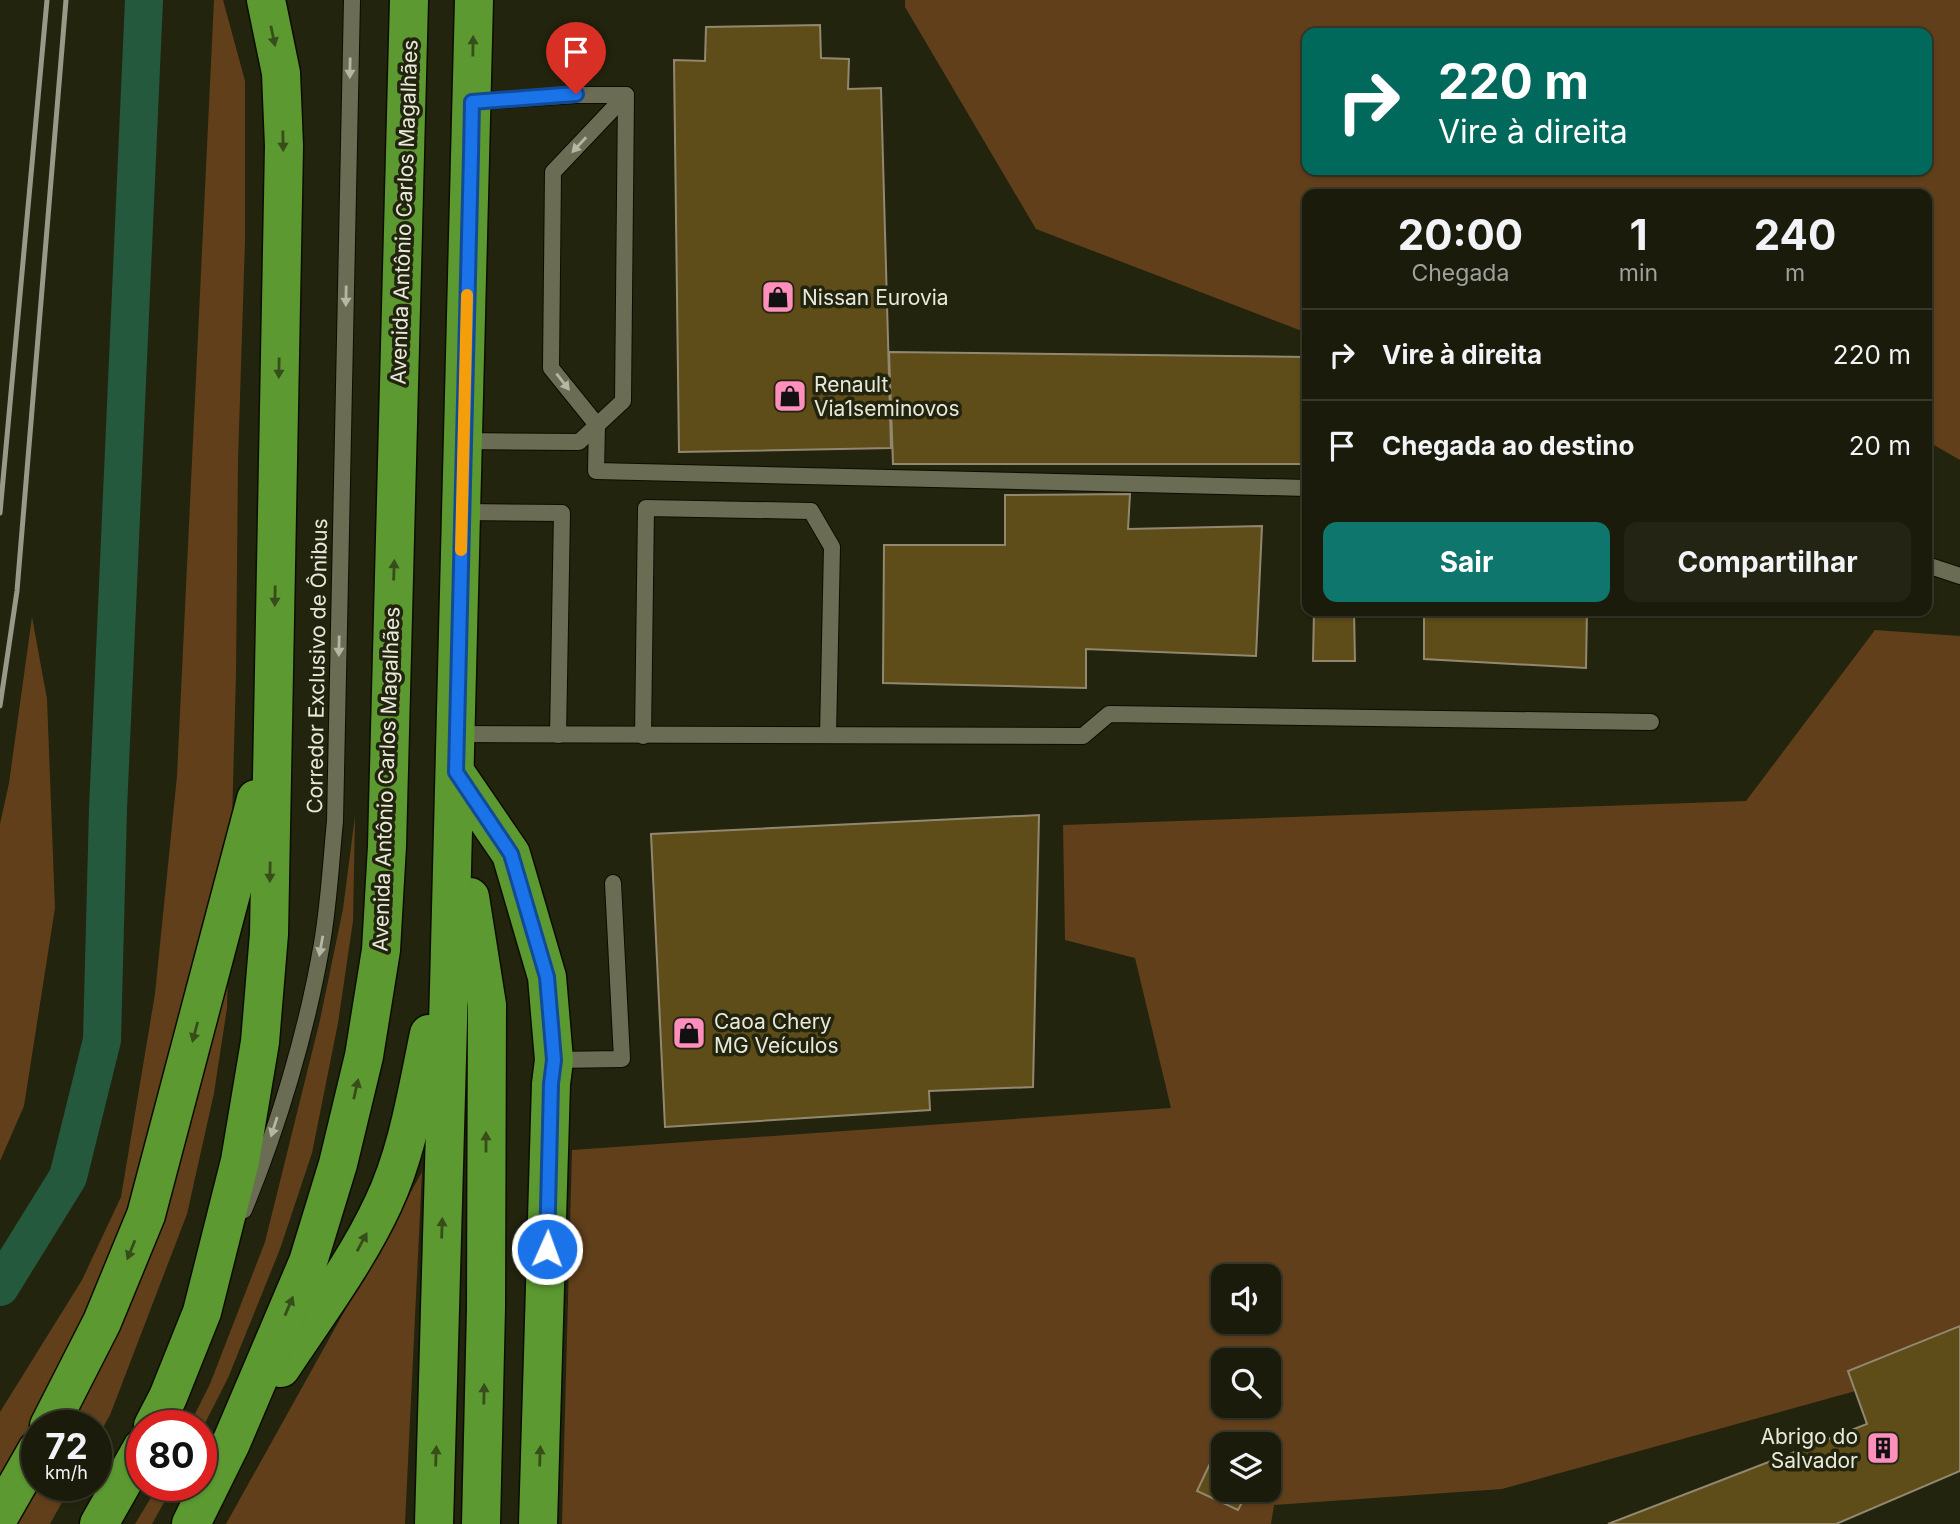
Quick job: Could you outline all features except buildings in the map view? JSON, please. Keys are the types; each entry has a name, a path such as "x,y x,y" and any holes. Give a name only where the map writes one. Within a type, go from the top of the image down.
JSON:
{"highway":[{"path":"162,1410 202,1312 240,1161 260,1042 269,934 284,146 281,73 266,0"},
{"name":"Avenida Antônio Carlos Magalhães","path":"191,1524 231,1443 307,1262 338,1164 364,1056 381,950 387,846 410,0"},
{"path":"431,1520 455,805 474,0"},
{"path":"57,1410 102,1322 146,1214 273,735"},
{"path":"231,1443 342,1276 384,1203 409,1131 429,1032 455,805"},
{"path":"455,805 511,854 547,977 554,1060 551,1084 538,1524"},
{"path":"455,805 486,1006 486,1308 481,1517"},
{"path":"99,1524 126,1478"},
{"path":"0,1515 21,1479"}],"lane":[{"name":"Corredor Exclusivo de Ônibus","path":"202,1312 256,1182 302,1038 323,942 335,821 352,0"},
{"path":"394,0 407,76"},
{"path":"472,102 576,94 626,95"},
{"path":"626,95 554,172 551,368 597,425 596,471 1302,488"},
{"path":"464,441 579,442 623,401 626,95"},
{"path":"643,736 646,508 811,511 832,547 828,735"},
{"path":"462,512 562,513 558,735"},
{"path":"1932,567 1960,576"},
{"path":"456,734 1083,736 1109,714 1651,722"},
{"path":"554,1060 622,1059 613,883"}],"shaded area":[{"path":"214,0 223,0 245,81 245,240 227,1008 214,1093 187,1214 112,1410 21,1410 21,1501 63,1501 50,1524 0,1524 0,1412 82,1280 121,1197 155,994 177,776"},
{"path":"905,0 1960,0 1960,460 1932,444 1932,189 1302,189 1302,331 1036,229 905,7"},
{"path":"32,617 47,699 55,908 24,1106 0,1161 0,824 9,783"},
{"path":"1875,630 1960,636 1960,1362 1502,1489 1274,1505 1271,1524 562,1524 572,1150 1171,1108 1135,958 1065,940 1063,825 1746,801"},
{"path":"355,816 353,921 338,1023 312,1153 280,1249 228,1378 212,1410 197,1410 210,1384 265,1242 320,1020 343,909"},
{"path":"422,1172 405,1524 226,1524"},
{"path":"149,1501 165,1501 152,1524 135,1524"}],"waterway":[{"path":"0,1287 68,1177 102,1040 108,809 144,0"}],"railway":[{"path":"0,513 47,0"},
{"path":"0,706 17,591 66,0"}],"slow traffic":[{"path":"461,550 467,295"}],"place":[{"name":"Nissan Eurovia","path":"778,297"},
{"name":"Renault Via1seminovos","path":"790,396"},
{"name":"Caoa Chery MG Veículos","path":"689,1033"},
{"name":"Abrigo do Salvador","path":"1883,1448"}],"route":[{"path":"547,1249 551,1084 554,1060 547,977 511,854 456,772 456,734 472,102 576,94"}]}
